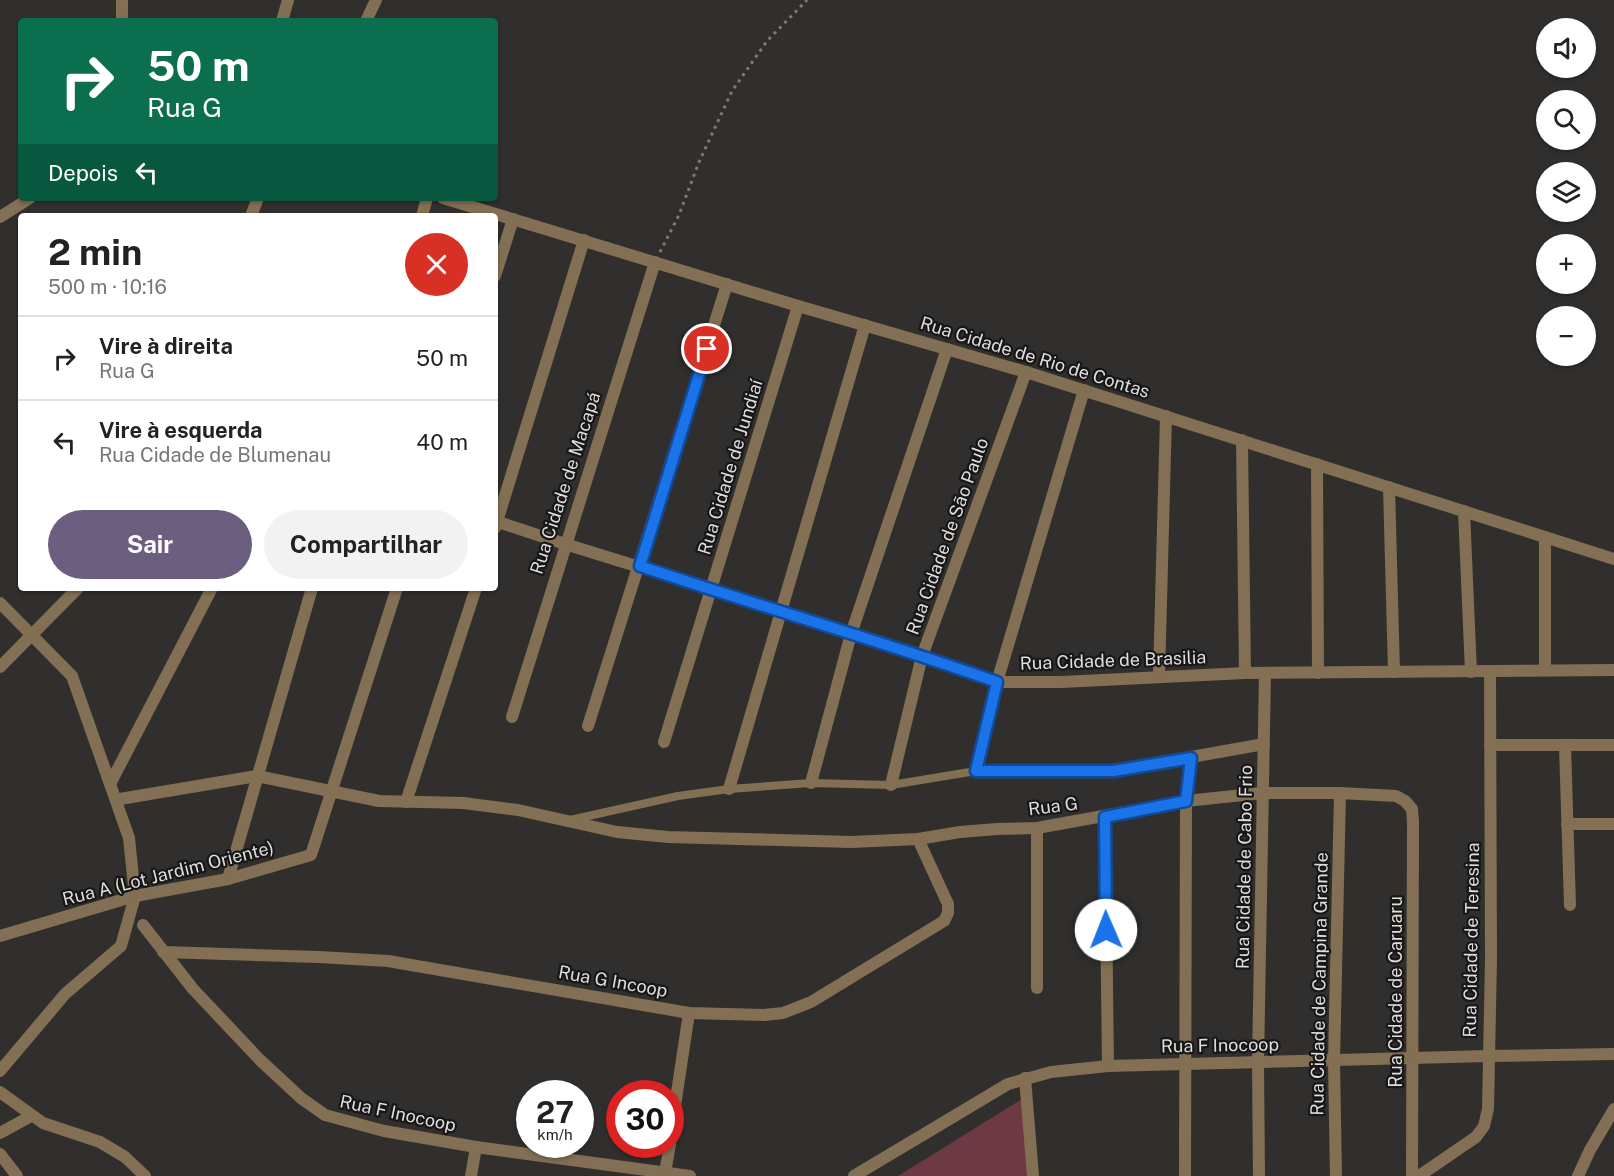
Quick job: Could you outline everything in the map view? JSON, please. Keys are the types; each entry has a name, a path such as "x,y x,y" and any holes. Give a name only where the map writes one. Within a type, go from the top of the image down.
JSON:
{"street":[{"path":"122,0 122,18"},
{"path":"283,18 288,0"},
{"path":"367,18 376,0"},
{"path":"0,216 25,201"},
{"name":"Rua Cidade de Rio de Contas","path":"453,201 493,213"},
{"name":"Rua Cidade de Rio de Contas","path":"498,214 798,306 1026,372 1614,560"},
{"path":"498,266 513,219"},
{"path":"498,517 584,240"},
{"name":"Rua Cidade de Macapá","path":"512,717 655,262"},
{"path":"588,726 727,284"},
{"name":"Rua Cidade de Jundiaí","path":"664,742 798,306"},
{"path":"729,789 865,325"},
{"path":"812,783 851,634 947,348"},
{"name":"Rua Cidade de São Paulo","path":"891,785 922,656 1026,372"},
{"path":"976,771 997,682 1084,390"},
{"path":"1159,676 1166,416"},
{"path":"1242,440 1245,673"},
{"path":"1317,464 1317,673"},
{"path":"1389,487 1394,672"},
{"path":"1464,511 1471,672"},
{"name":"Rua Cidade de Brasilia","path":"498,524 782,611 997,682 1061,682 1245,673 1614,670"},
{"path":"1545,537 1545,670"},
{"path":"0,667 75,591"},
{"path":"111,784 210,591"},
{"path":"228,879 311,591"},
{"path":"330,790 396,591"},
{"path":"406,802 475,591"},
{"path":"0,603 72,676 129,838 135,896 121,946 65,994 0,1071"},
{"name":"Rua Cidade de Teresina","path":"1419,1176 1476,1137 1484,1126 1488,1109 1491,960 1490,671"},
{"name":"Rua Cidade de Cabo Frio","path":"1258,1176 1265,673"},
{"name":"Rua G","path":"976,771 1113,771 1264,744"},
{"path":"1490,745 1614,745"},
{"path":"1565,746 1570,905"},
{"path":"1185,1176 1186,801 1191,758"},
{"path":"120,799 257,776"},
{"name":"Rua G","path":"257,776 380,801 463,803 518,810 617,832 668,837 851,842 918,839 960,832 1036,828 1186,801 1262,793 1396,796 1412,809"},
{"name":"Rua A (Lot Jardim Oriente)","path":"0,936 135,896 228,879 311,855 330,790"},
{"name":"Rua Cidade de Campina Grande","path":"1336,1176 1334,1061 1340,793"},
{"name":"Rua Cidade de Caruaru","path":"1412,809 1412,1176"},
{"path":"1105,817 1108,1066"},
{"path":"1567,824 1614,824"},
{"path":"1036,828 1037,988"},
{"name":"Rua G Incoop","path":"163,952 388,961 689,1013 764,1015 783,1013 811,1002 944,921 948,913 948,904 918,839"},
{"name":"Rua F Inocoop","path":"143,925 193,989 260,1060 301,1098 326,1115 384,1131 476,1147 690,1176"},
{"path":"679,1080 689,1013"},
{"name":"Rua F Inocoop","path":"854,1176 1008,1084 1025,1077 1051,1072 1108,1066 1614,1054"},
{"path":"1025,1077 1034,1176"},
{"path":"0,1092 31,1116 64,1131 100,1142 125,1157 144,1176"},
{"path":"1578,1176 1614,1109"},
{"path":"0,1133 31,1116"},
{"path":"471,1176 476,1147"},
{"path":"0,1154 17,1176"},
{"path":"665,1173 668,1158"}],"lane":[{"path":"569,820 678,796 729,789 812,783 891,785 976,771"}],"path":[{"path":"655,262 679,215 699,162 732,91 767,41 807,0"}],"shaded area":[{"path":"1022,1099 1031,1176 898,1176"}],"route":[{"path":"707,349 640,566 997,682 976,771 1113,771 1191,758 1186,801 1105,817 1106,930"}]}
